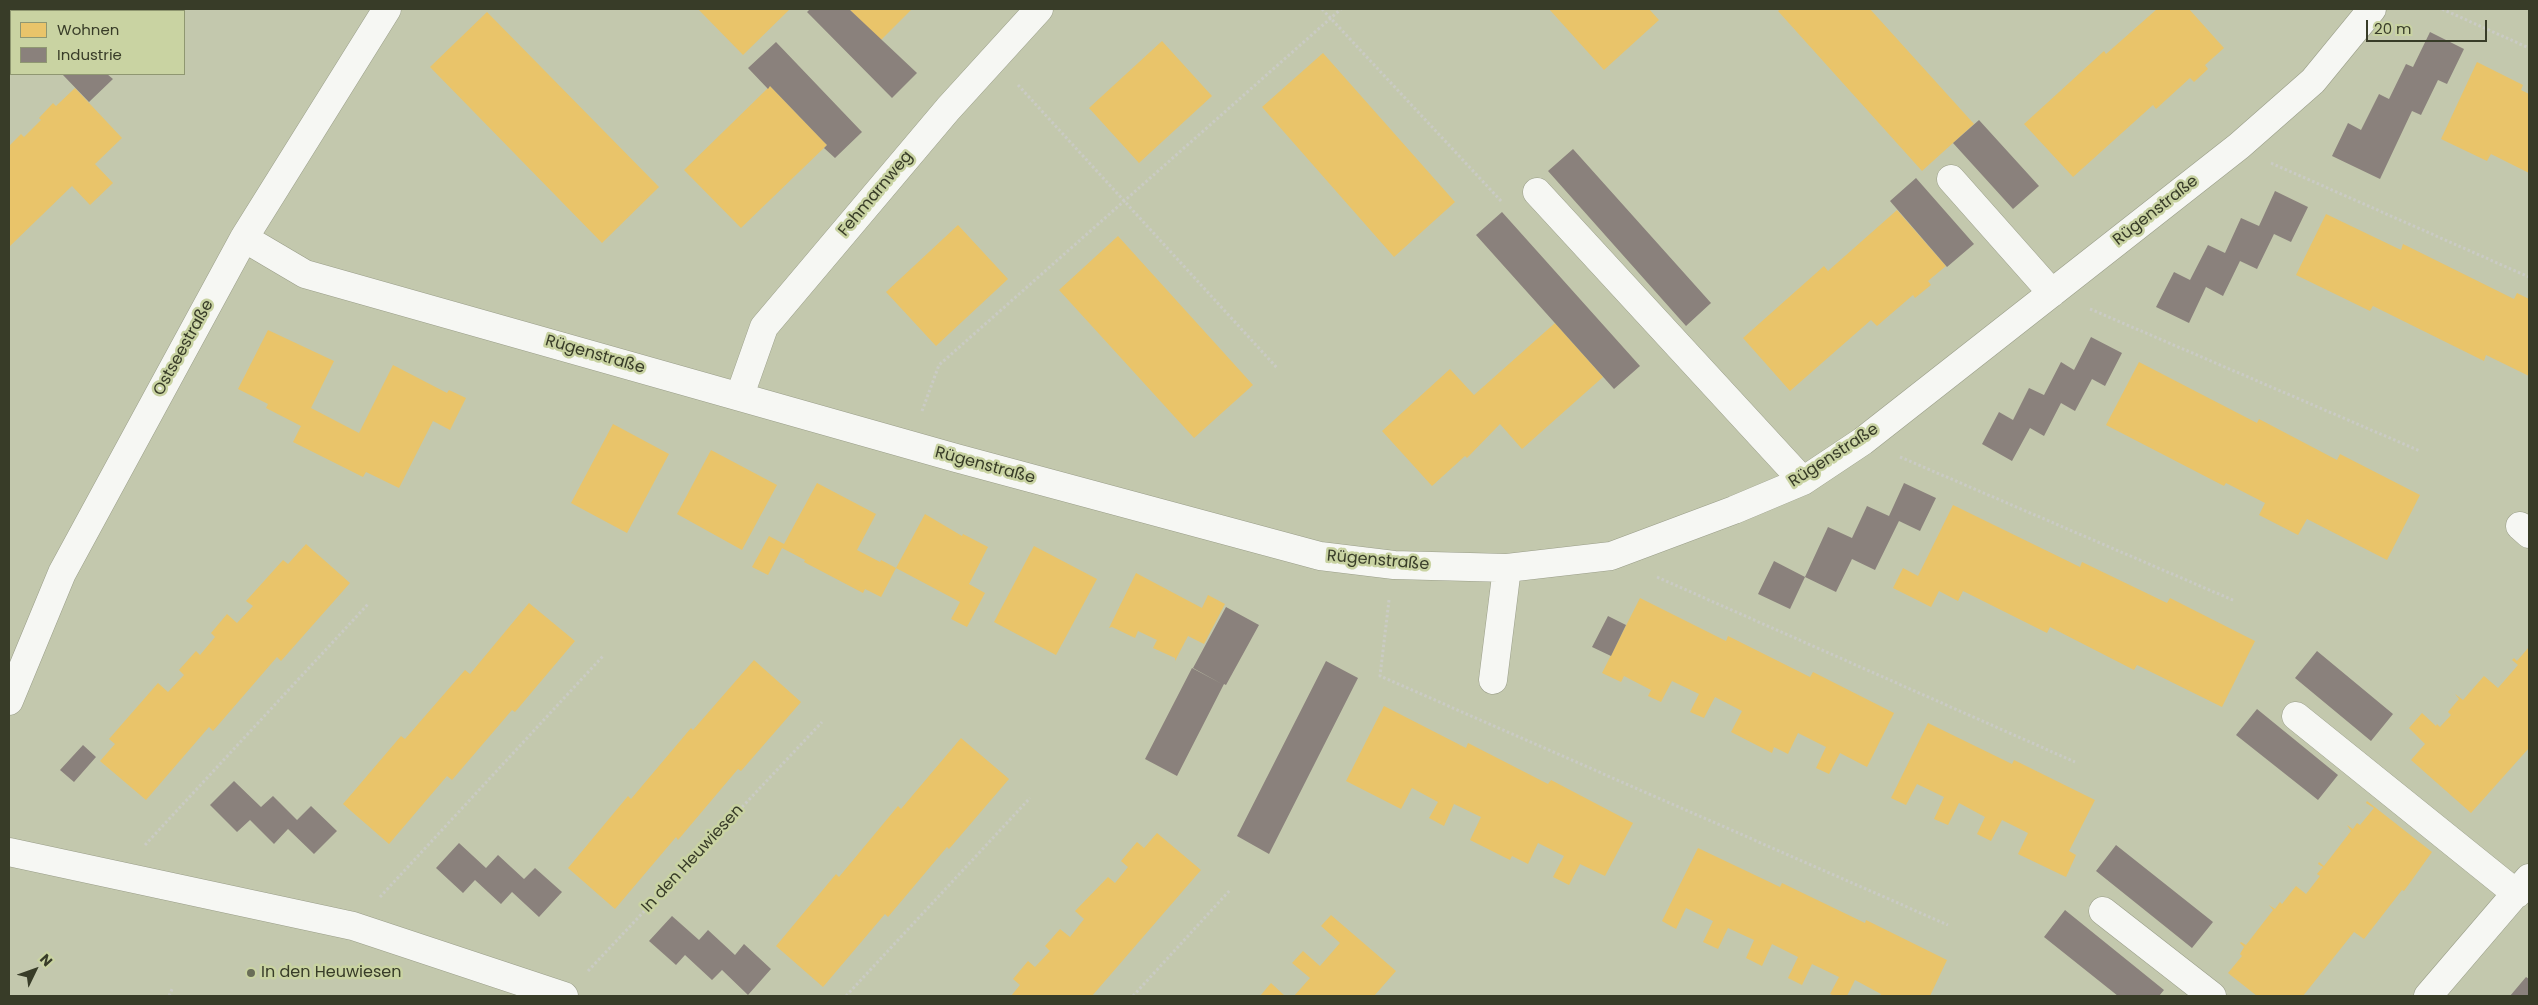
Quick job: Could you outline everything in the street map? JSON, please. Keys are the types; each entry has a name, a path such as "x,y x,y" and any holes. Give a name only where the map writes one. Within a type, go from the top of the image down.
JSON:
{"street":[{"name":"Ostseestraße","path":"9,701 62,573 244,238 387,9"},
{"name":"Fehmarnweg","path":"740,396 764,327 948,109 1039,9"},
{"name":"Rügenstraße","path":"244,238 305,274 910,445 1320,556 1394,565 1507,568 1611,556 1734,510 1803,481 1863,440 2239,146 2313,81 2372,9"},
{"path":"1951,179 2052,293"},
{"path":"1537,192 1803,481"},
{"path":"1493,680 1507,568"},
{"path":"2296,716 2523,886 2428,996"},
{"path":"9,852 353,926 564,996"},
{"path":"2103,911 2212,996"}],"path":[{"path":"1322,9 1513,213 1537,192"},
{"path":"910,445 940,365 1341,9"},
{"path":"2442,9 2529,48"},
{"path":"994,58 1278,369"},
{"path":"2239,146 2293,174 2529,277"},
{"path":"2052,293 2420,451"},
{"path":"1863,440 2235,602"},
{"path":"1611,556 2075,762"},
{"path":"1394,565 1380,676 1948,925"},
{"path":"116,876 369,603"},
{"path":"353,926 604,656"},
{"name":"In den Heuwiesen","path":"564,996 822,722"},
{"path":"846,996 1030,798"},
{"path":"1133,996 1231,889"},
{"path":"169,996 173,988"}],"building: Wohnen":[{"path":"698,9 790,9 743,55"},
{"path":"849,9 912,9 880,41"},
{"path":"1549,9 1649,9 1659,20 1604,70"},
{"path":"1781,9 1870,9 1974,124 1922,171 1778,11"},
{"path":"2157,9 2189,9 2224,48 2205,65 2208,69 2194,82 2190,78 2156,109 2153,105 2073,177 2024,124 2104,51 2106,54"},
{"path":"487,12 659,187 602,243 430,67"},
{"path":"1162,41 1212,96 1139,163 1089,108"},
{"path":"1323,53 1455,202 1394,257 1262,107"},
{"path":"2477,62 2523,85 2521,90 2529,94 2529,173 2491,154 2487,161 2441,139"},
{"path":"770,86 827,145 741,228 684,170"},
{"path":"75,88 122,138 95,164 113,183 90,205 72,186 9,247 9,146 21,134 24,137 41,120 39,118 53,103 56,106"},
{"path":"1897,210 1946,266 1928,281 1931,285 1915,298 1913,295 1877,326 1871,320 1790,391 1743,338 1824,266 1828,271"},
{"path":"2326,214 2401,250 2403,244 2514,299 2517,293 2529,299 2529,376 2486,355 2484,361 2373,306 2370,311 2296,275"},
{"path":"958,225 1008,279 936,346 886,292"},
{"path":"1118,236 1253,385 1194,438 1059,290"},
{"path":"1555,323 1603,377 1522,449 1500,424 1467,458 1465,456 1432,486 1382,431 1450,369 1474,395"},
{"path":"268,330 334,361 311,408 359,433 393,365 447,393 449,390 466,398 450,430 433,421 399,488 366,472 363,477 293,442 301,426 266,408 268,404 238,389"},
{"path":"2139,362 2257,423 2259,419 2337,460 2340,454 2420,495 2387,560 2307,519 2298,535 2259,515 2265,503 2226,483 2224,486 2106,425"},
{"path":"613,424 669,454 627,533 571,503"},
{"path":"711,450 777,485 742,550 677,514"},
{"path":"817,483 876,514 857,550 896,568 881,597 865,589 863,593 804,562 805,560 782,548 768,575 752,567 769,536 784,544"},
{"path":"1953,505 2080,567 2082,562 2167,603 2170,598 2255,641 2222,707 2137,665 2134,670 2050,627 2047,633 1963,591 1958,601 1939,591 1931,607 1893,588 1903,568 1918,576"},
{"path":"925,514 962,536 963,534 988,547 969,584 985,593 967,627 951,619 960,602 896,568"},
{"path":"306,544 350,583 281,661 277,657 213,731 209,727 146,800 100,761 115,744 109,739 158,683 168,692 184,675 179,670 196,651 200,655 215,637 211,633 227,614 237,623 253,606 246,601 283,560 288,564"},
{"path":"1034,546 1097,579 1056,655 994,622"},
{"path":"1136,573 1202,608 1208,595 1225,604 1204,644 1188,636 1175,661 1175,658 1153,648 1157,640 1138,631 1135,638 1112,627 1109,628"},
{"path":"1640,598 1726,641 1728,636 1810,677 1813,672 1894,713 1867,767 1840,753 1829,774 1816,768 1826,747 1798,733 1788,754 1774,747 1772,753 1731,732 1742,711 1715,697 1704,718 1690,712 1699,694 1672,681 1661,702 1648,696 1651,690 1624,676 1621,682 1602,673"},
{"path":"529,603 575,641 515,712 512,710 452,780 447,776 389,844 343,804 401,736 405,739 465,670 470,674"},
{"path":"2529,647 2529,748 2471,813 2411,760 2425,744 2409,728 2422,713 2436,726 2437,724 2440,727 2451,715 2448,712 2459,699 2455,694 2463,700 2484,676 2498,688 2518,665 2512,660 2514,658 2517,661"},
{"path":"754,660 801,702 741,771 738,769 678,840 676,837 615,909 568,868 628,796 631,799 691,728 693,730"},
{"path":"1384,706 1466,748 1468,743 1548,784 1551,780 1633,823 1605,876 1580,864 1569,885 1553,877 1564,856 1538,843 1528,864 1512,856 1510,860 1470,840 1481,817 1454,804 1444,826 1429,818 1438,802 1412,788 1401,809 1346,781"},
{"path":"1928,723 2012,764 2014,760 2095,800 2069,851 2076,855 2066,877 2018,854 2028,833 2002,820 1991,841 1977,834 1985,817 1959,803 1948,825 1934,819 1944,797 1917,784 1906,805 1891,798"},
{"path":"961,738 1009,779 949,849 947,847 888,917 885,914 823,987 776,946 836,874 839,877 898,806 901,809"},
{"path":"2367,801 2432,852 2404,891 2402,890 2364,939 2354,932 2303,996 2257,996 2228,973 2242,956 2240,954 2244,947 2240,943 2246,945 2273,910 2269,905 2275,909 2280,902 2282,904 2296,886 2306,894 2320,876 2317,874 2323,867 2318,864 2319,862 2324,866 2351,831 2347,825 2353,829 2357,823 2360,825 2374,808 2366,803"},
{"path":"1157,833 1201,870 1092,996 1011,996 1020,985 1013,979 1028,961 1035,967 1050,951 1045,946 1060,929 1070,937 1084,919 1075,911 1108,877 1115,883 1128,867 1121,861 1137,842 1144,848"},
{"path":"1698,848 1780,887 1782,883 1865,923 1866,920 1947,960 1930,996 1880,996 1881,994 1855,980 1847,996 1834,996 1830,994 1839,977 1812,964 1802,985 1788,978 1798,957 1772,944 1762,966 1746,958 1754,940 1728,928 1718,949 1703,942 1713,921 1686,908 1676,929 1662,921"},
{"path":"1331,915 1396,971 1374,996 1294,996 1310,978 1292,963 1303,951 1320,966 1340,943 1321,926"},
{"path":"1271,983 1285,996 1260,996"}],"building: Industrie":[{"path":"9,9 46,10 10,10 10,20"},
{"path":"127,9 179,10 128,10"},
{"path":"810,9 849,9 917,73 892,98 807,12"},
{"path":"2430,32 2464,49 2447,84 2438,80 2421,115 2412,111 2380,179 2332,156 2348,123 2361,130 2379,94 2389,99 2406,64 2413,67"},
{"path":"776,42 862,132 835,158 824,148 827,145 770,86 768,89 748,68"},
{"path":"63,75 108,75 113,79 89,102"},
{"path":"1979,120 2039,186 2013,209 1953,143"},
{"path":"1573,149 1711,303 1686,326 1548,171"},
{"path":"1916,178 1974,244 1947,267 1890,201"},
{"path":"2275,191 2308,207 2291,242 2274,234 2257,269 2240,261 2223,296 2206,287 2189,323 2156,307 2174,272 2190,280 2208,245 2225,253 2241,218 2259,226"},
{"path":"1502,212 1640,366 1614,389 1476,235"},
{"path":"2091,337 2122,353 2105,386 2092,379 2075,411 2061,403 2044,436 2030,428 2012,461 1982,444 1999,412 2013,420 2029,388 2044,395 2061,362 2074,370"},
{"path":"1904,483 1936,498 1920,531 1899,521 1875,570 1852,559 1836,592 1805,577 1828,527 1852,538 1867,506 1889,516"},
{"path":"1774,561 1805,577 1790,609 1758,594"},
{"path":"1226,607 1259,625 1226,685 1224,684 1177,776 1145,759 1192,668 1222,684 1193,668"},
{"path":"1608,616 1626,625 1611,656 1592,647"},
{"path":"2317,651 2393,714 2371,741 2295,678"},
{"path":"1326,661 1358,678 1269,854 1237,836"},
{"path":"2257,709 2338,775 2318,800 2236,735"},
{"path":"83,745 96,757 74,782 60,770"},
{"path":"234,781 261,807 273,796 297,820 311,806 337,831 314,854 288,829 274,844 250,820 237,832 210,805"},
{"path":"459,843 486,868 498,855 524,879 535,868 562,892 539,917 512,892 501,904 475,880 463,893 436,868"},
{"path":"2116,845 2213,922 2192,948 2096,871"},
{"path":"2065,910 2164,990 2159,996 2118,996 2044,937"},
{"path":"672,916 699,940 708,930 735,955 744,944 771,969 748,995 722,970 712,980 685,955 676,965 649,941"},
{"path":"2526,977 2529,979 2529,996 2510,996"}],"place":[{"name":"In den Heuwiesen","path":"251,973"}]}
